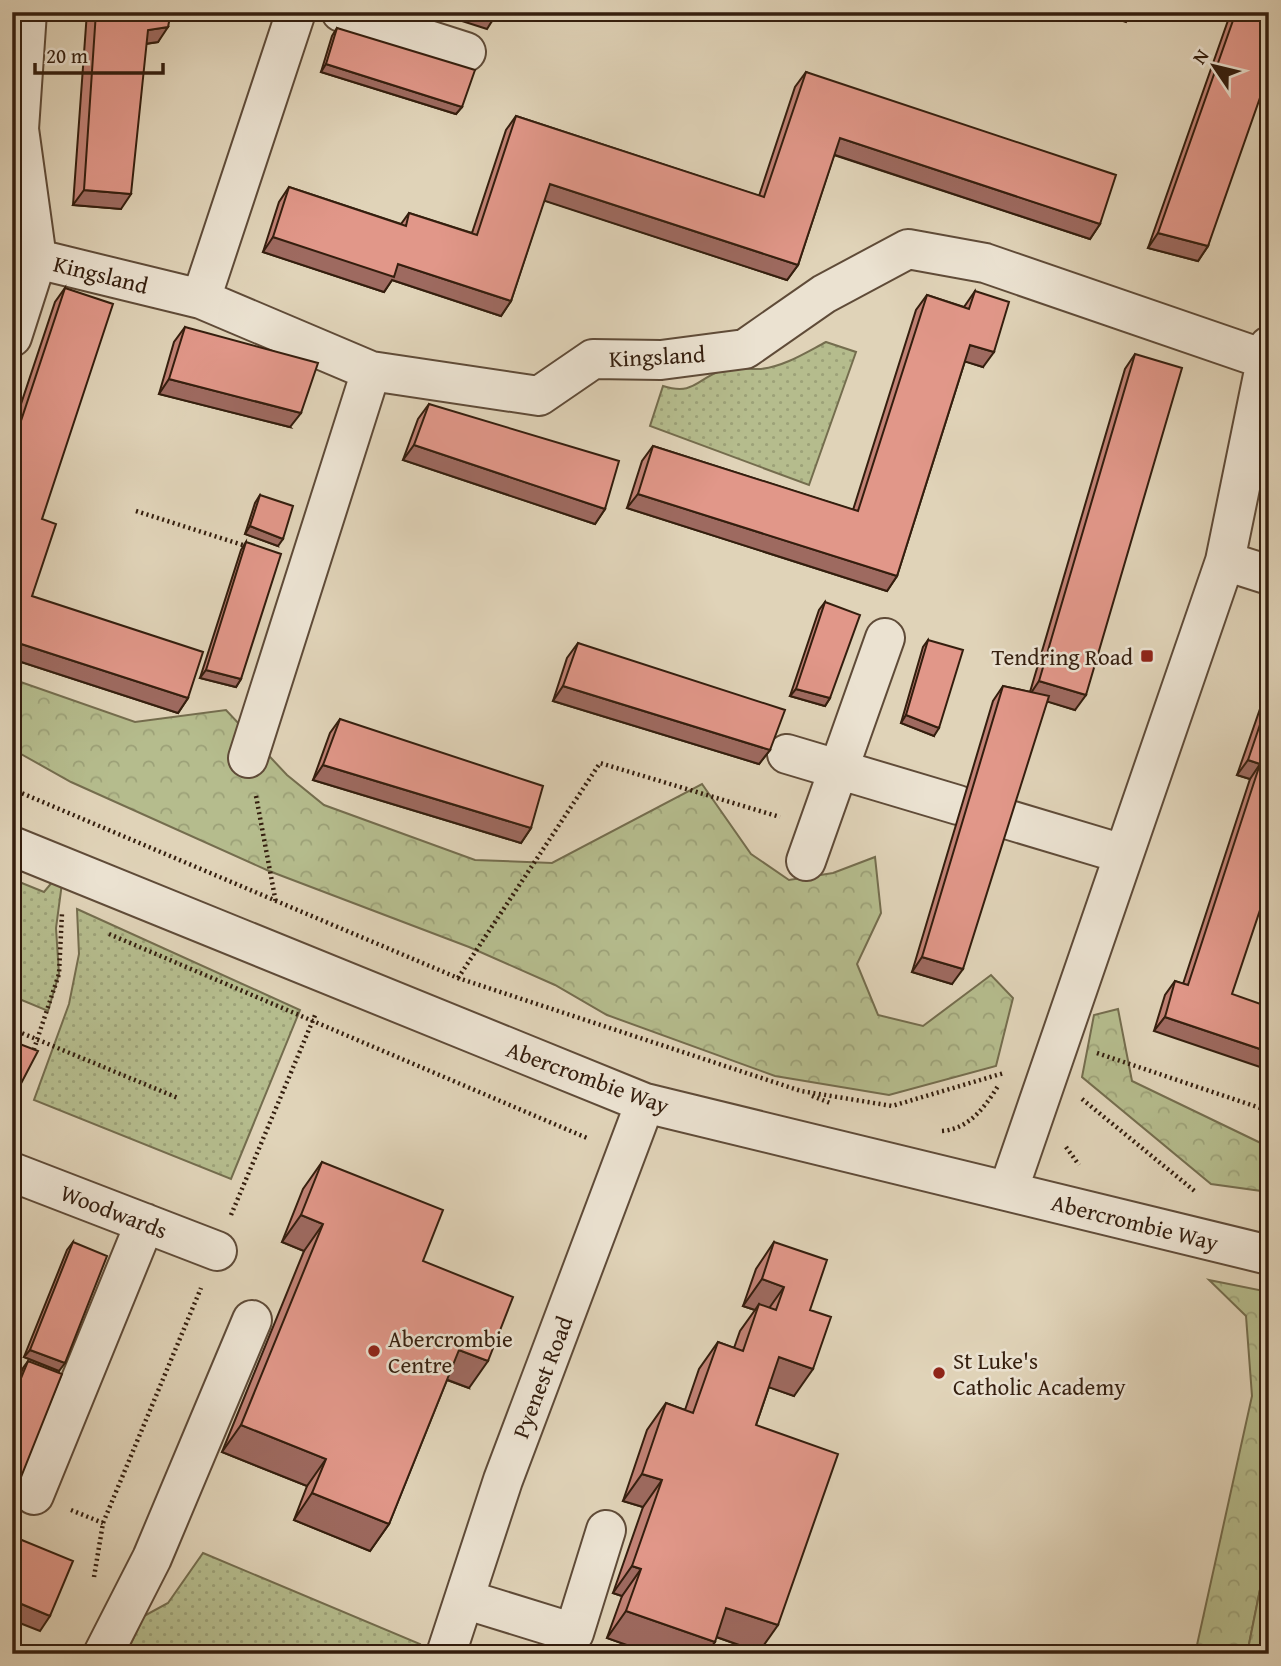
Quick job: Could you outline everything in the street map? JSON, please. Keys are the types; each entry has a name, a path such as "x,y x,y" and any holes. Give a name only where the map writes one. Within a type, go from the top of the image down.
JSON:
{"street":[{"name":"Kingsland","path":"12,337 37,258 16,128 27,12"},
{"path":"201,299 296,12"},
{"path":"341,12 466,52"},
{"name":"Kingsland","path":"37,258 201,299 371,371 538,396 593,359 662,360 745,349 824,294 908,249 985,262 1267,352"},
{"path":"1008,1191 1225,561 1267,352"},
{"path":"248,758 371,371"},
{"path":"1225,561 1269,575"},
{"path":"812,845 885,638"},
{"path":"787,754 958,805"},
{"path":"1006,819 1123,854"},
{"name":"Abercrombie Way","path":"12,846 645,1103 1269,1255"},
{"name":"Pyenest Road","path":"446,1654 503,1480 645,1103"},
{"name":"Woodwards","path":"12,1172 217,1251"},
{"path":"34,1495 145,1223"},
{"path":"103,1654 152,1558 252,1320"},
{"path":"464,1599 573,1633 606,1530"}],"path":[{"path":"136,511 309,566"},
{"path":"248,758 276,903"},
{"path":"458,978 600,763 812,845"},
{"path":"12,789 458,978 801,1091 892,1106 1006,1073 982,1112"},
{"path":"49,908 74,919"},
{"path":"27,1065 59,974 62,913"},
{"path":"99,929 626,1154"},
{"path":"92,1588 103,1523 331,977"},
{"path":"12,1029 178,1098"},
{"path":"1086,1049 1269,1111"},
{"path":"1072,1091 1201,1196"},
{"path":"1062,1142 1080,1166 1089,1171"}],"green space":[{"path":"826,342 856,352 809,485 650,426 663,386 682,389 728,369 761,369 778,365"},
{"path":"12,679 135,722 226,710 287,775 324,805 475,860 552,863 702,784 751,854 789,880 833,873 875,857 881,913 857,964 878,1015 923,1026 991,975 1013,998 996,1066 889,1095 775,1076 607,1015 555,985 469,947 269,871 71,782 12,749"},
{"path":"64,868 56,928 59,974 48,1011 12,996 12,879 44,892"},
{"path":"77,909 300,1010 231,1179 34,1100 69,1004 79,954"},
{"path":"1118,1009 1132,1081 1269,1147 1269,1192 1211,1184 1082,1077 1094,1015"},
{"path":"1209,1280 1269,1292 1269,1545 1247,1654 1195,1654 1252,1396 1246,1316"},
{"path":"1269,1545 1269,1654 1247,1654"},
{"path":"203,1553 420,1644 417,1654 126,1654 144,1616 168,1603"}],"building":[{"path":"96,12 171,12 168,27 148,30 131,194 84,190"},
{"path":"464,12 495,12 492,21"},
{"path":"1236,12 1269,12 1269,72 1208,246 1158,233"},
{"path":"337,28 475,70 462,107 326,64"},
{"path":"806,72 1116,175 1100,224 840,138 798,265 550,184 511,301 398,264 394,277 273,237 289,187 406,226 409,213 477,235 516,116 764,197"},
{"path":"65,288 113,304 42,519 56,524 32,596 203,652 188,698 12,641 12,448"},
{"path":"975,291 1009,302 994,352 970,345 897,576 638,494 653,446 858,511 927,295 969,309"},
{"path":"185,327 318,363 301,413 169,379"},
{"path":"1135,354 1182,368 1086,695 1039,681"},
{"path":"429,404 619,461 605,509 414,445"},
{"path":"260,495 293,506 283,539 250,526"},
{"path":"246,542 281,554 241,679 206,670"},
{"path":"825,602 860,615 830,698 796,689"},
{"path":"928,640 963,650 939,728 906,715"},
{"path":"578,643 785,710 770,750 563,686"},
{"path":"1003,686 1049,696 963,969 922,957"},
{"path":"1269,698 1269,883 1232,994 1269,1007 1269,1052 1165,1017 1175,981 1188,985 1260,764 1248,760"},
{"path":"340,719 543,786 531,828 323,765"},
{"path":"12,1041 38,1051 14,1097 12,1096"},
{"name":"Abercrombie Centre","path":"322,1162 443,1210 423,1261 513,1297 488,1361 459,1350 389,1524 312,1493 326,1459 241,1425 323,1224 301,1215"},
{"path":"73,1242 107,1256 65,1363 30,1350"},
{"path":"774,1242 827,1260 810,1310 831,1317 813,1369 779,1357 756,1425 838,1454 778,1625 726,1608 715,1642 626,1611 641,1569 632,1566 662,1480 642,1474 666,1403 693,1413 718,1342 743,1351 759,1304 776,1310 784,1287 762,1279"},
{"path":"28,1361 62,1374 19,1482 12,1480 12,1400"},
{"path":"12,1536 73,1561 50,1616 12,1600"}],"place":[{"name":"Tendring Road","path":"1147,656"},
{"name":"Abercrombie Centre","path":"374,1351"},
{"name":"St Luke's Catholic Academy","path":"939,1373"}]}
